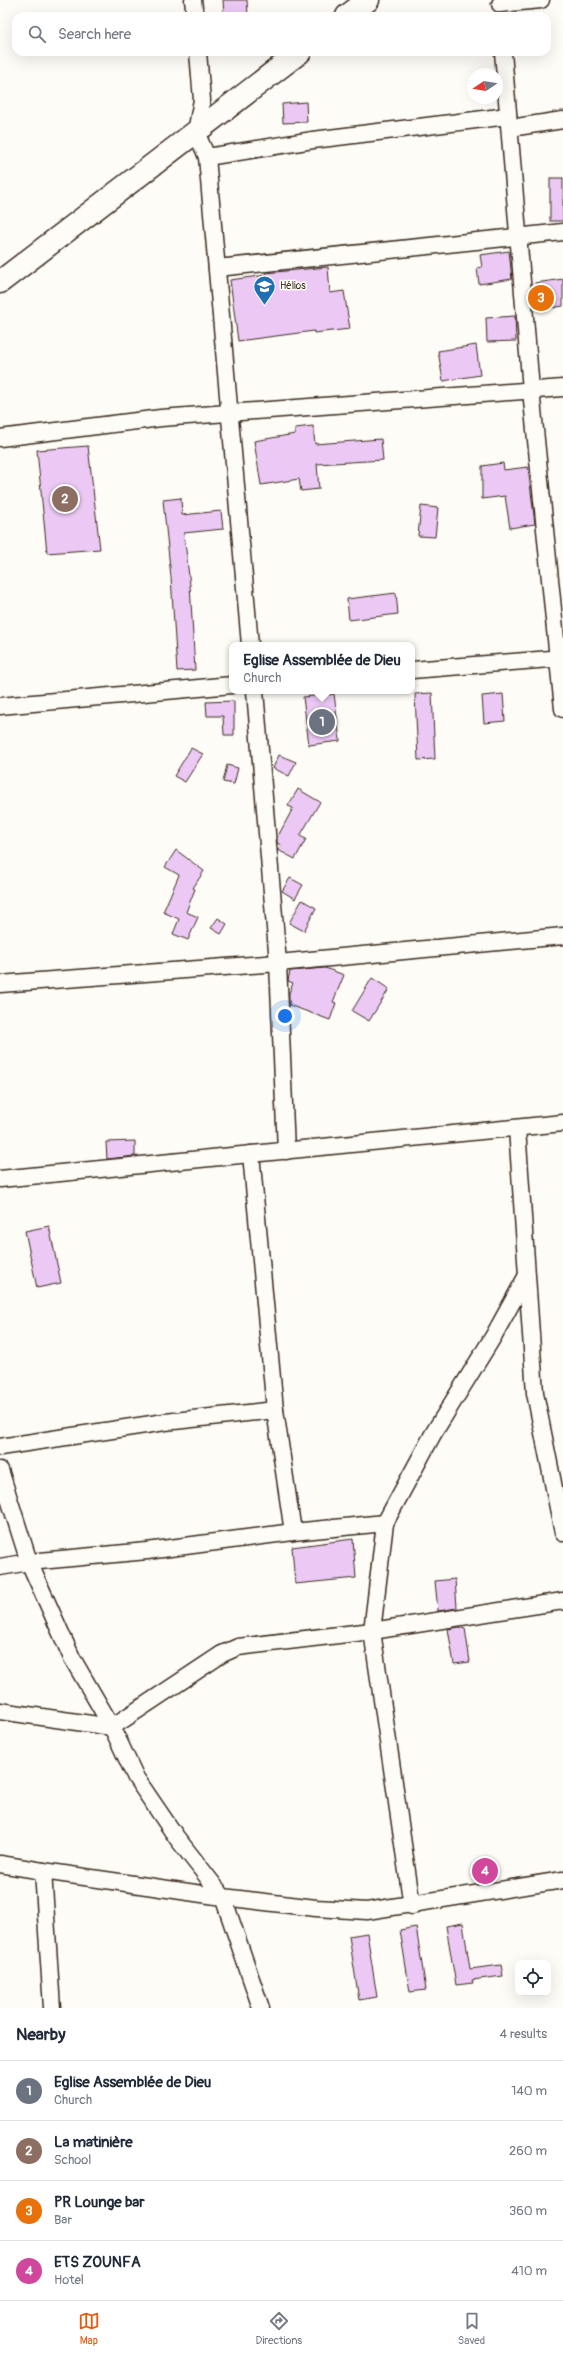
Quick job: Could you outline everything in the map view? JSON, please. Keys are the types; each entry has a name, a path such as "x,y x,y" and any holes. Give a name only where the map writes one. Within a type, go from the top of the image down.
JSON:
{"main road":[{"path":"352,12 368,0"},
{"path":"0,282 295,56"}],"street":[{"path":"194,0 195,12"},
{"path":"500,7 541,0"},
{"path":"198,56 202,100 196,132 207,157 250,642"},
{"path":"503,56 531,390 561,659 563,709"},
{"path":"207,157 313,140 509,122 563,120"},
{"path":"217,268 519,235 563,232"},
{"path":"0,438 161,418 563,388"},
{"path":"415,670 561,659"},
{"path":"0,706 229,685"},
{"path":"255,694 278,963 286,1151"},
{"path":"0,984 278,963 563,936"},
{"path":"0,1179 563,1123"},
{"path":"517,1128 535,1393 563,1532"},
{"path":"251,1154 275,1410 293,1532"},
{"path":"412,1906 372,1631 386,1523 433,1434 493,1338 526,1277"},
{"path":"0,1447 165,1422 275,1410"},
{"path":"0,1470 29,1562 72,1658 112,1727 136,1778 177,1838 223,1897 261,2008"},
{"path":"0,1567 29,1562 147,1552 293,1532 386,1523"},
{"path":"0,1711 112,1727 222,1654 238,1648 372,1631 563,1601"},
{"path":"0,1864 223,1897 316,1908 367,1911 412,1906 563,1880"},
{"path":"43,1870 52,2008"}],"building":[{"path":"223,0 247,0 248,12 224,12"},
{"path":"306,102 307,122 283,123 282,104"},
{"path":"550,178 563,178 563,221 550,221"},
{"path":"509,251 512,279 479,284 477,268 482,267 480,255"},
{"path":"328,267 330,293 344,291 350,329 314,333 314,331 238,341 230,280 266,275 265,273"},
{"path":"563,279 563,306 539,310 535,283"},
{"path":"515,316 516,341 487,342 486,318"},
{"path":"476,345 480,375 443,381 438,351"},
{"path":"313,426 315,444 381,439 383,460 317,464 319,489 301,491 299,479 261,485 254,441 295,434 295,428"},
{"path":"88,446 100,549 47,553 37,450"},
{"path":"503,463 504,470 528,467 535,524 510,528 505,496 482,499 482,466"},
{"path":"181,498 182,515 221,511 223,529 184,533 190,585 195,670 177,671 171,577 163,500"},
{"path":"421,506 438,508 435,537 418,536"},
{"path":"396,593 398,614 349,620 347,599"},
{"path":"432,693 435,759 418,760 415,694"},
{"path":"334,694 340,741 309,745 303,697"},
{"path":"503,694 505,721 484,723 482,696"},
{"path":"234,701 234,735 224,735 223,716 207,716 206,702"},
{"path":"191,748 203,754 185,782 174,776"},
{"path":"279,755 296,762 289,776 273,768"},
{"path":"227,765 238,768 234,784 223,782"},
{"path":"298,789 320,802 300,836 306,839 295,859 278,850 281,845 277,843 277,838 293,808 288,806"},
{"path":"176,850 204,871 193,888 195,889 186,912 198,917 188,940 173,934 179,919 163,912 179,875 165,867"},
{"path":"290,878 303,885 295,899 282,891"},
{"path":"302,900 316,908 304,931 289,923"},
{"path":"218,918 227,924 221,934 211,928"},
{"path":"325,968 344,975 333,1002 336,1003 330,1020 289,1005 289,993 293,983 288,981 290,971"},
{"path":"372,978 389,989 369,1021 352,1011"},
{"path":"135,1141 135,1156 107,1159 106,1142"},
{"path":"49,1226 61,1283 37,1288 25,1231"},
{"path":"353,1539 356,1578 295,1584 292,1547"},
{"path":"455,1579 457,1608 438,1611 435,1581"},
{"path":"459,1627 465,1628 470,1662 454,1664 448,1629"},
{"path":"463,1923 470,1969 501,1965 503,1976 472,1980 473,1983 456,1985 446,1926"},
{"path":"416,1927 426,1990 410,1992 400,1930"},
{"path":"367,1933 377,1997 359,2000 349,1936"}],"place":[{"name":"PR Lounge bar","path":"541,298"},
{"name":"Hélios","path":"264,306"},
{"name":"La matinière","path":"65,499"},
{"name":"Eglise Assemblée de Dieu","path":"322,722"},
{"name":"ETS ZOUNFA","path":"485,1871"}]}
